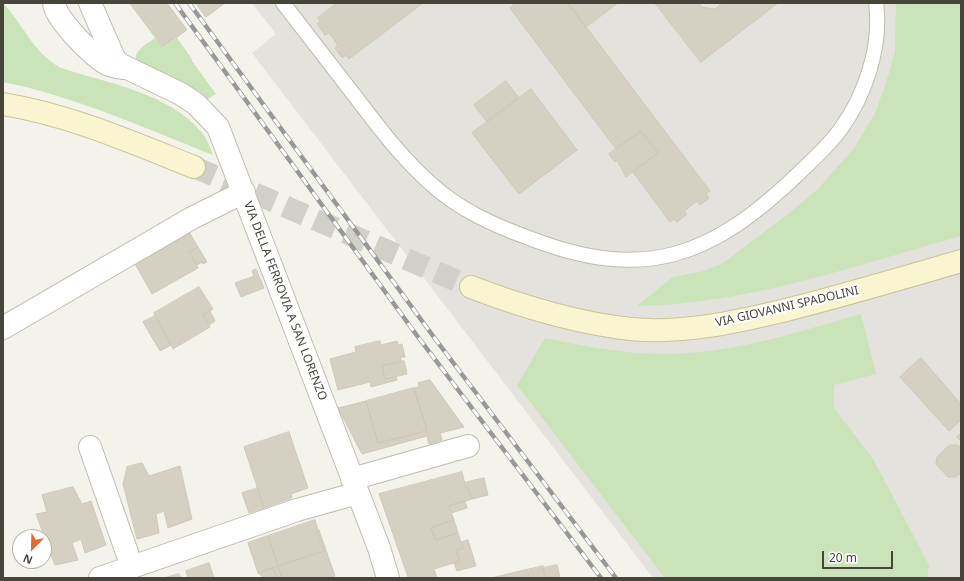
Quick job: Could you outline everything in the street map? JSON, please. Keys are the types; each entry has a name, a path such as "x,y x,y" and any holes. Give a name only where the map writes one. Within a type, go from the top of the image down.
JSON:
{"street":[{"path":"54,3 54,8 60,18 92,52 108,64 128,69"},
{"path":"90,3 114,58 119,64 128,69"},
{"name":"VIA DELLA FERROVIA A SAN LORENZO","path":"128,69 181,94 196,104 210,117 223,136 355,486 388,578"},
{"path":"3,104 31,109 80,122 194,167"},
{"path":"3,328 192,218 244,192"},
{"name":"VIA GIOVANNI SPADOLINI","path":"471,287 548,314 590,323 632,329 673,330 712,325 760,316 822,301 961,261"},
{"path":"100,578 297,510 355,486 468,446"},
{"path":"90,447 132,567"}],"lane":[{"path":"283,3 406,160 431,184 452,200 490,223 552,247 597,258 630,261 666,257 696,248 719,237 749,216 788,184 822,151 840,131 856,104 868,75 874,48 878,16 876,3"}],"shaded area":[{"path":"252,3 961,3 961,578 653,578 252,53 276,34"}],"green space":[{"path":"3,3 36,47 51,62 61,68 137,91 173,108 189,119 204,135 213,155 110,114 57,96 3,82"},
{"path":"896,3 961,3 961,236 841,271 760,291 678,304 637,306 673,277 704,271 723,263 787,215 817,190 855,147 875,113 895,52"},
{"path":"155,38 163,48 177,38 216,94 205,101 136,61 139,50"},
{"path":"861,314 876,374 834,385 834,408 873,459 929,565 927,578 665,578 517,385 545,338 634,353 689,353 711,351 754,343"}],"building":[{"path":"130,3 167,3 187,30 163,47"},
{"path":"196,3 225,3 206,17"},
{"path":"337,3 423,3 349,59 346,55 342,58 335,48 338,45 329,33 325,35 317,24 320,21 318,18"},
{"path":"512,3 568,3 710,191 706,193 709,198 700,205 697,201 684,211 687,214 677,222 674,219 670,222 633,172 658,153 641,131 616,149 510,8 513,6"},
{"path":"568,3 618,3 586,27"},
{"path":"655,3 778,3 701,62"},
{"path":"699,3 722,3 715,9 702,7"},
{"path":"506,81 519,98 487,122 474,105"},
{"path":"531,89 577,150 519,194 472,133"},
{"path":"641,131 658,153 626,177 617,160 615,162 609,154"},
{"path":"188,230 198,247 189,252 198,268 152,294 133,260"},
{"path":"198,247 207,262 203,264 202,262 197,265 189,252"},
{"path":"256,269 264,288 241,297 235,283 254,276 252,271"},
{"path":"199,287 213,309 203,315 210,327 173,349 154,313"},
{"path":"210,311 215,321 209,325 203,315"},
{"path":"155,316 171,345 160,351 143,322"},
{"path":"380,341 381,345 397,341 398,345 402,344 405,357 401,357 401,362 382,366 385,379 396,377 397,380 371,387 370,382 338,390 330,359 356,352 355,347"},
{"path":"921,358 961,404 961,420 949,431 900,377"},
{"path":"404,361 407,374 385,379 382,366"},
{"path":"430,380 464,427 440,433 442,440 429,444 427,436 362,454 338,408 366,401 378,443 427,431 414,388 419,387 418,383"},
{"path":"414,388 427,431 378,443 366,401"},
{"path":"289,432 308,488 291,494 292,498 264,508 244,447"},
{"path":"961,433 961,441 957,437"},
{"path":"950,445 958,445 961,448 961,473 956,477 948,477 936,464 937,457"},
{"path":"142,463 149,476 180,466 192,519 168,528 164,511 156,514 159,533 137,539 123,484 127,467"},
{"path":"462,472 466,488 468,488 472,499 449,506 454,520 431,528 436,540 458,533 463,548 456,550 460,561 434,569 437,578 406,578 408,577 379,494"},
{"path":"484,478 488,495 472,499 468,488 466,488 464,483"},
{"path":"73,487 82,504 91,501 106,545 85,553 81,539 72,543 78,560 55,565 52,557 52,529 42,529 36,514 47,512 42,495"},
{"path":"258,488 264,508 249,513 242,493"},
{"path":"465,501 467,508 451,513 449,506"},
{"path":"315,520 324,551 278,566 268,536"},
{"path":"454,520 458,533 436,540 431,528"},
{"path":"319,530 335,576 328,578 282,578 278,566 324,551 317,531"},
{"path":"268,536 278,566 258,573 248,543"},
{"path":"468,540 476,566 457,571 454,563 460,561 456,550 463,548 462,542"},
{"path":"209,563 214,578 188,578 186,571"},
{"path":"557,565 560,578 545,578 543,568"},
{"path":"278,566 282,578 277,578 273,568"},
{"path":"543,566 545,578 506,578 505,575"},
{"path":"273,568 277,578 264,578 258,573"},
{"path":"179,574 181,578 164,578"},
{"path":"505,575 506,578 492,578"}],"tunnel":[{"path":"194,167 471,287"}],"railway":[{"path":"175,3 418,337 601,578"},
{"path":"189,3 436,340 616,578"}]}
